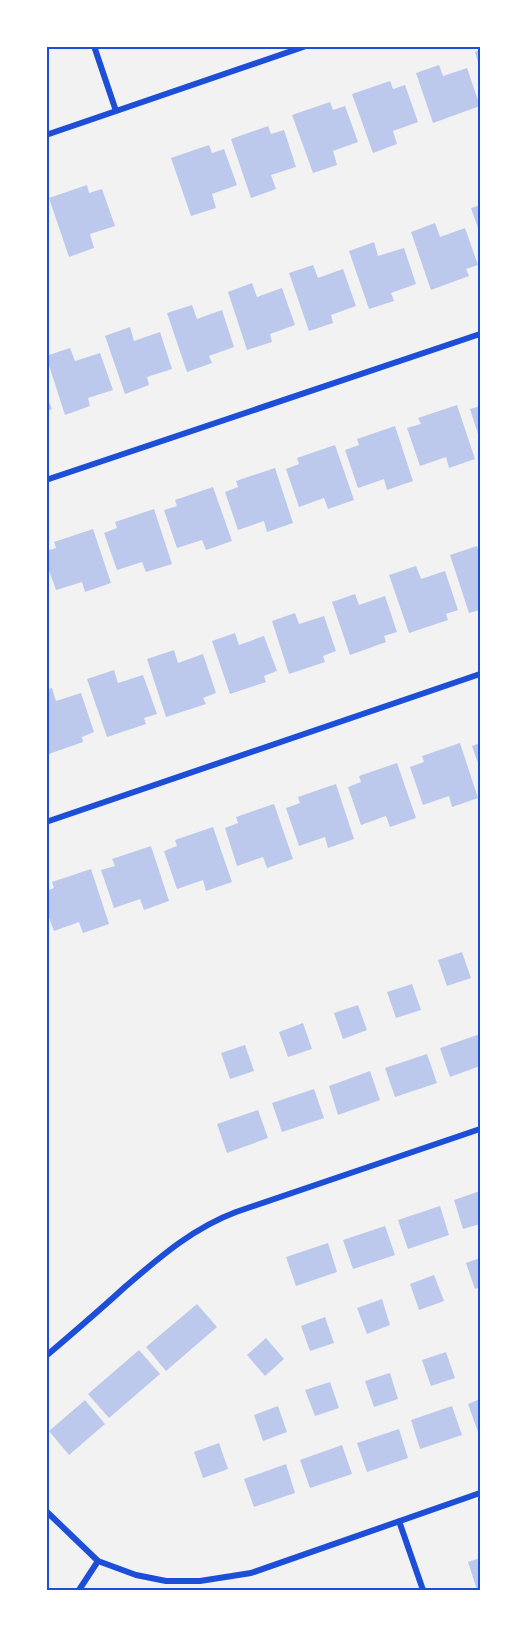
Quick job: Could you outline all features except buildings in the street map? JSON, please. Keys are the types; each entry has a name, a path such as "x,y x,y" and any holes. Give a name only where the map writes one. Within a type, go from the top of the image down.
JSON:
{"street":[{"path":"94,46 116,111"},
{"path":"46,135 306,46"},
{"path":"46,480 480,334"},
{"path":"46,822 480,674"},
{"path":"46,1356 167,1251 211,1222 480,1129"},
{"path":"46,1511 98,1561 136,1575 166,1581 200,1581 250,1573 480,1493"},
{"path":"399,1521 423,1590"},
{"path":"79,1590 98,1561"}]}
